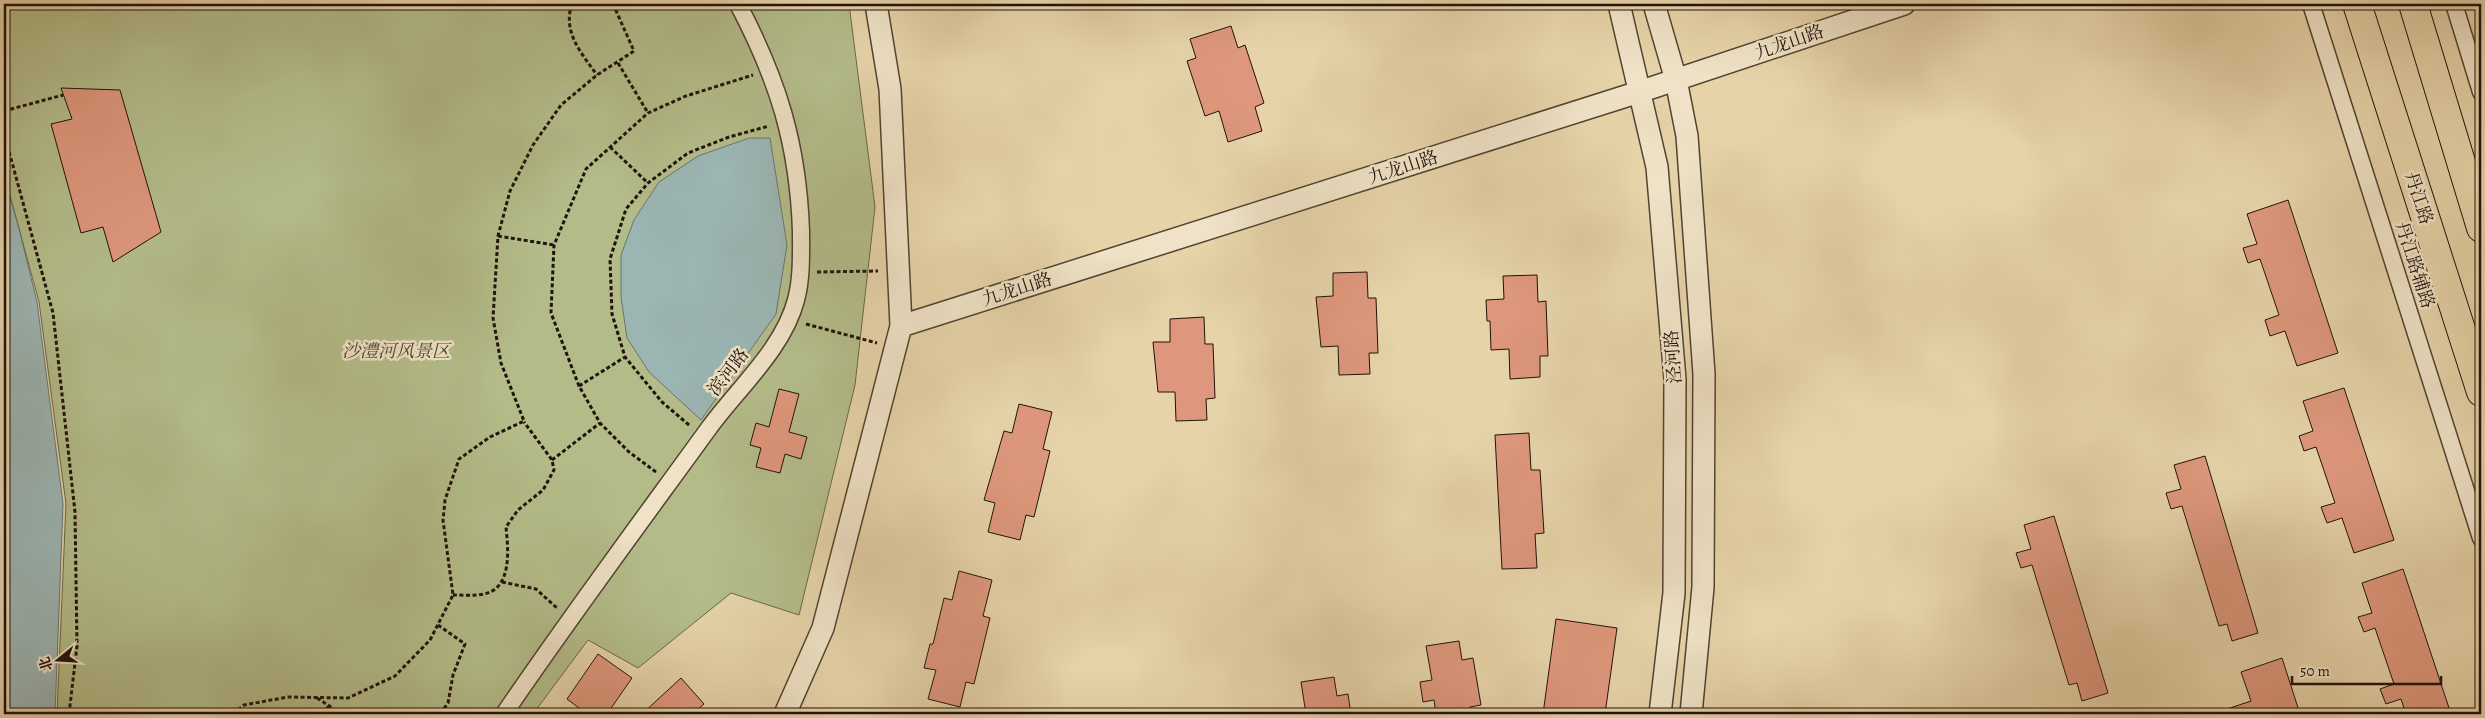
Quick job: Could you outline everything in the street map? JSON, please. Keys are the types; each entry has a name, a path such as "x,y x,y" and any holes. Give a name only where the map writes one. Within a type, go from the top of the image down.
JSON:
{"highway":[{"name":"丹江路","path":"2357,4 2481,392"},
{"path":"2414,4 2481,228"}],"street":[{"name":"滨河路","path":"504,714 569,619 703,436 782,336 796,300 800,272 800,201 792,144 770,70 738,4"},
{"path":"785,714 823,628 901,326 890,89 876,4"},
{"name":"泾河路","path":"1619,4 1657,167 1675,380 1674,593 1660,714"},
{"name":"泾河路","path":"1654,4 1676,80 1687,136 1704,374 1703,587 1691,714"},
{"name":"九龙山路","path":"901,326 1639,92 1904,4"},
{"name":"丹江路辅路","path":"2312,4 2481,538"},
{"path":"2454,4 2481,92"}],"path":[{"path":"572,4 569,24 574,41 597,76"},
{"path":"453,595 486,594 502,582 509,556 506,527 518,510 543,490 554,470 552,460 524,421 502,363 493,318 498,236 510,191 533,145 561,105 597,76 634,51 614,4"},
{"path":"618,62 648,113"},
{"path":"670,482 629,452 600,423 579,386 551,313 554,245 586,169 648,113 686,96 770,70"},
{"path":"4,111 63,95"},
{"path":"703,436 662,402 625,358 612,314 610,259 626,209 648,183 688,153 729,137 786,122"},
{"path":"4,133 53,313 75,512 77,646 69,713"},
{"path":"610,147 648,183"},
{"path":"498,236 554,245"},
{"path":"800,272 898,271"},
{"path":"788,320 896,348"},
{"path":"579,386 625,358"},
{"path":"233,714 244,705 288,697 348,698 395,676 430,640 453,595 444,520 445,500 459,459 490,438 524,421"},
{"path":"552,460 600,423"},
{"path":"502,582 536,589 569,619"},
{"path":"438,625 465,644 453,675 448,703 440,714"},
{"path":"316,698 342,714"},
{"path":"322,714 329,706"}],"green space":[{"name":"沙澧河风景区","path":"4,4 849,4 875,207 855,385 799,615 731,593 638,668 588,640 533,714 57,714 66,504 39,302 4,173"}],"water":[{"path":"749,138 770,138 787,245 776,314 701,420 649,372 627,338 621,297 621,255 634,220 659,182 698,156"},
{"path":"4,177 37,302 63,504 55,714 4,714"}],"building":[{"path":"1231,26 1238,48 1245,45 1264,103 1255,107 1262,131 1228,142 1219,111 1205,116 1187,61 1196,58 1190,39"},
{"path":"61,88 120,90 161,232 113,262 103,227 81,233 51,124 72,119"},
{"path":"2288,200 2338,353 2297,366 2285,331 2270,336 2265,320 2279,315 2260,259 2248,263 2243,248 2257,244 2247,214"},
{"path":"1367,272 1368,298 1376,298 1378,353 1369,353 1370,374 1339,375 1338,346 1321,347 1316,297 1333,296 1333,273"},
{"path":"1537,275 1538,302 1546,301 1548,356 1540,356 1540,377 1510,379 1509,349 1491,350 1490,321 1487,321 1486,300 1504,299 1503,276"},
{"path":"1204,317 1205,344 1213,344 1215,398 1206,399 1207,420 1176,421 1175,392 1158,392 1153,342 1170,342 1170,319"},
{"path":"2344,388 2394,540 2354,553 2342,518 2327,523 2321,507 2335,503 2316,447 2304,451 2299,436 2313,431 2303,401"},
{"path":"779,389 799,394 789,432 807,437 801,459 785,454 780,473 756,467 761,448 750,445 756,423 769,427"},
{"path":"1019,404 1052,412 1043,449 1050,451 1034,517 1026,515 1020,540 988,532 995,503 984,500 1004,431 1012,433"},
{"path":"1529,433 1531,470 1540,470 1544,533 1535,534 1537,568 1502,569 1495,435"},
{"path":"2205,456 2258,633 2232,641 2227,624 2219,626 2182,506 2171,509 2166,493 2181,489 2174,465"},
{"path":"2054,516 2108,693 2082,701 2077,683 2069,685 2032,565 2021,568 2016,553 2031,549 2024,525"},
{"path":"2403,569 2451,714 2406,714 2401,699 2386,704 2380,689 2394,684 2375,628 2364,632 2358,617 2372,613 2362,583"},
{"path":"959,571 992,580 983,616 990,618 974,684 966,682 960,707 928,699 936,670 924,668 930,644 933,644 944,598 952,600"},
{"path":"1556,619 1617,628 1605,714 1543,714"},
{"path":"1459,641 1462,660 1473,658 1481,705 1470,707 1471,714 1436,714 1434,700 1423,702 1420,682 1432,680 1426,646"},
{"path":"598,654 632,678 607,714 587,714 567,699"},
{"path":"2282,658 2300,714 2222,714 2221,711 2251,701 2241,672"},
{"path":"1334,677 1337,696 1348,694 1351,714 1306,714 1301,682"},
{"path":"681,678 704,704 693,714 642,714"}]}
